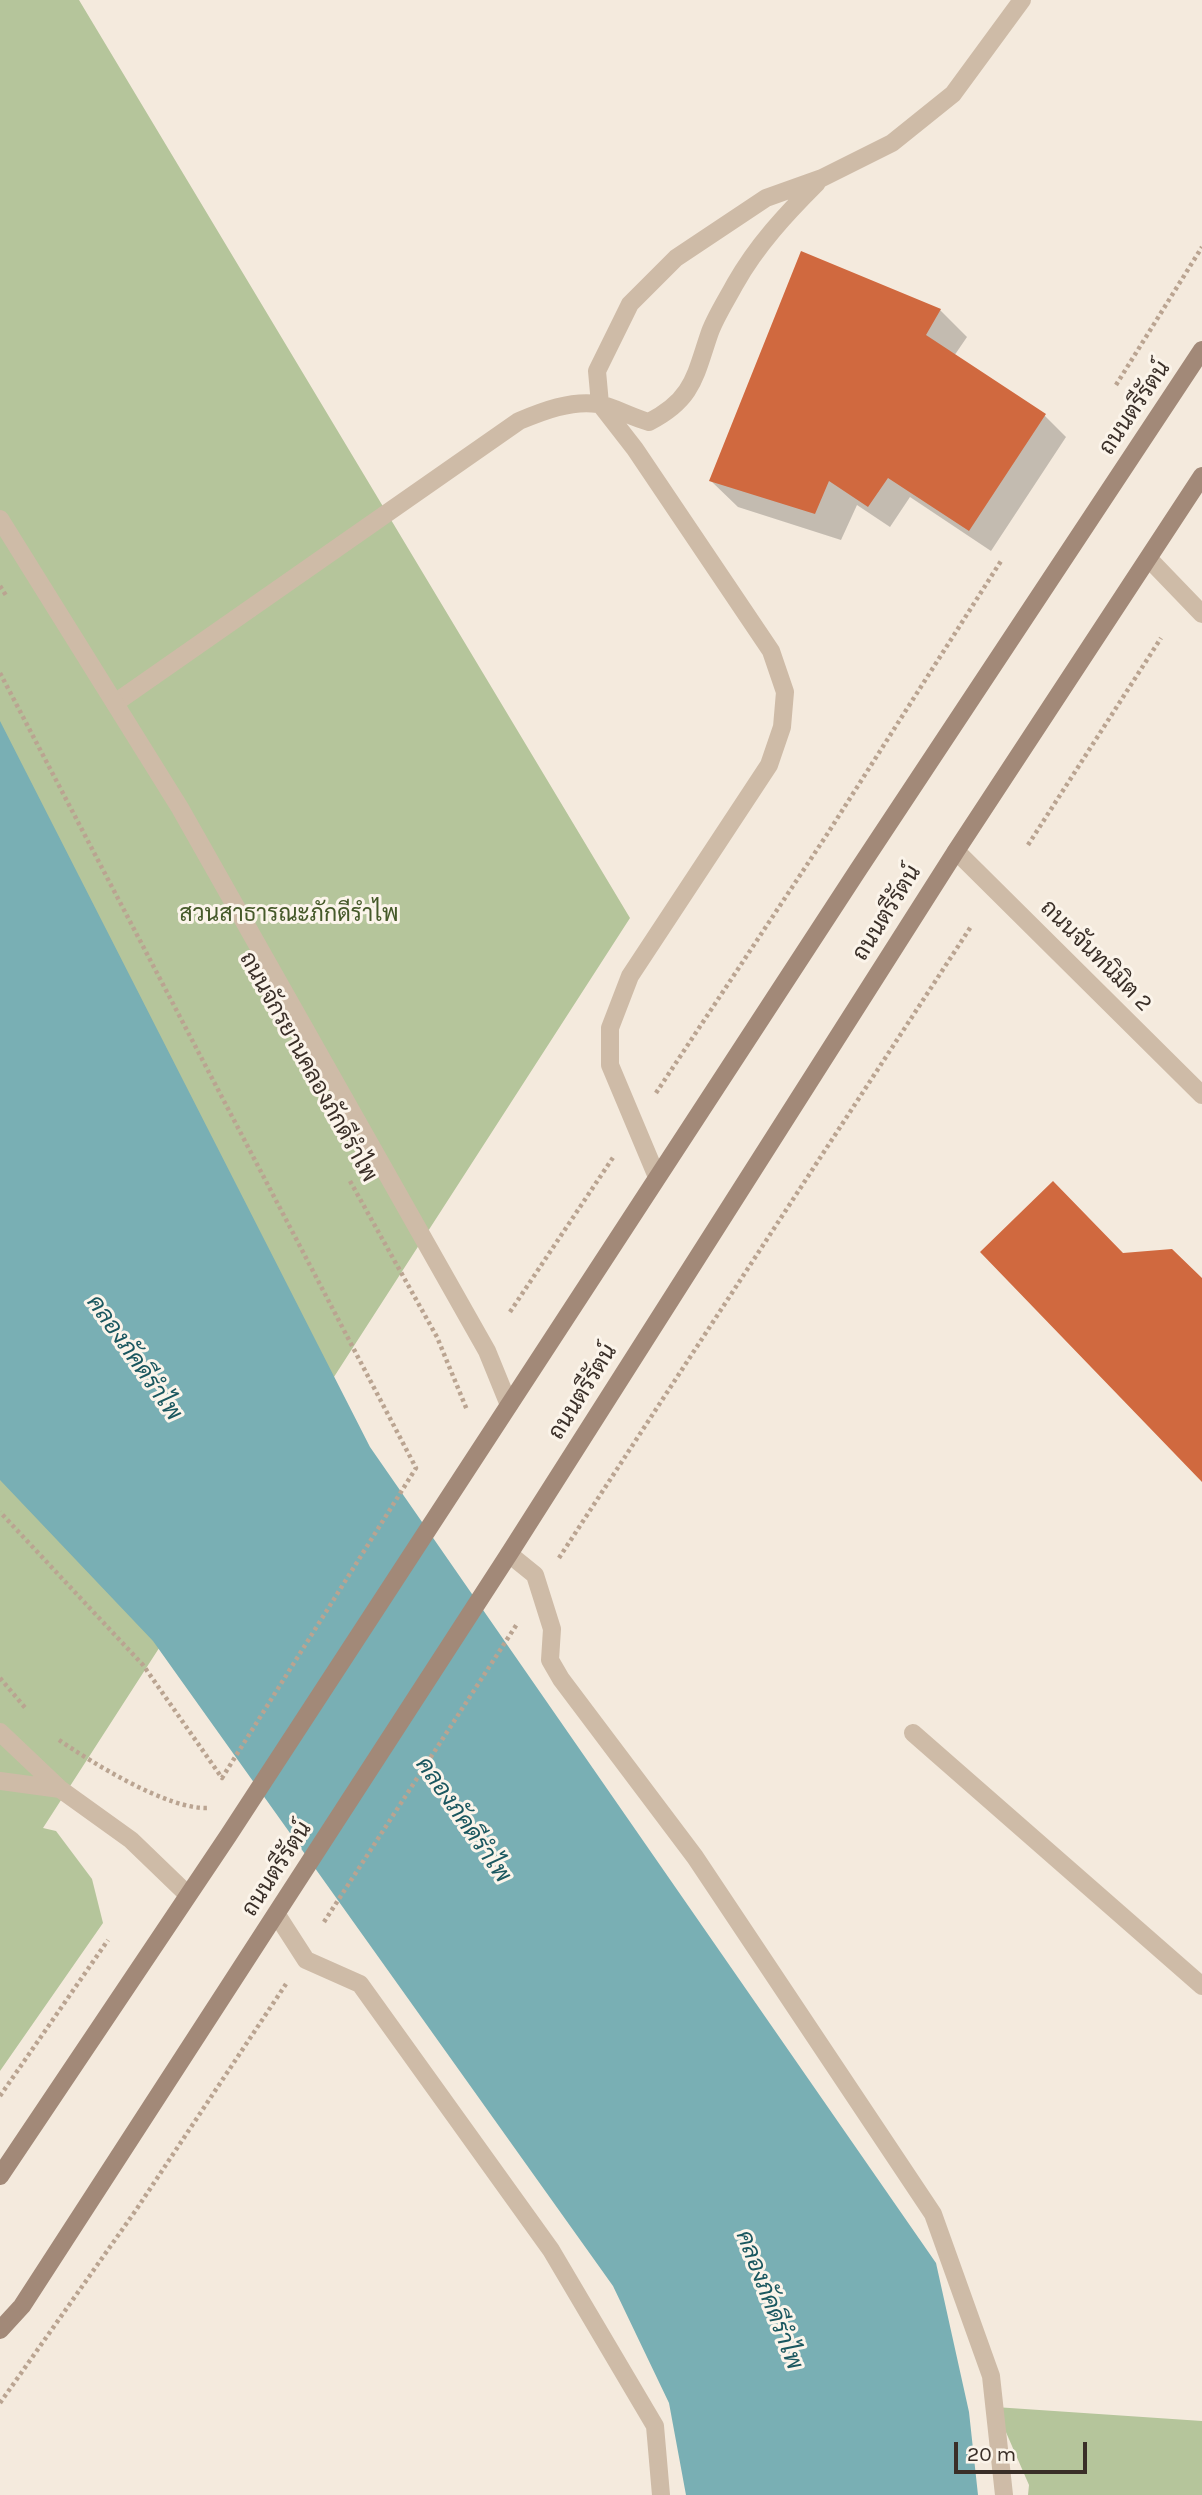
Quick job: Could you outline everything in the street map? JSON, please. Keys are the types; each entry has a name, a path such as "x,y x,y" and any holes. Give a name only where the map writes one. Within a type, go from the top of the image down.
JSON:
{"main road":[{"name":"ถนนตรีรัตน์","path":"0,2176 228,1836 464,1470 1202,350"},
{"name":"ถนนตรีรัตน์","path":"0,2330 22,2306 277,1915 956,851 1202,476"}],"street":[{"path":"657,1177 610,1065 610,1028 630,975 769,765 782,727 785,692 771,651 635,449 600,404 597,371 630,304 676,258 766,198 822,178 892,143 953,94 1022,0"},
{"path":"115,703 519,421 549,408 600,404 649,422 672,410 691,389 711,330 736,283 770,230 822,178"},
{"path":"0,519 180,808 488,1351 509,1405"},
{"path":"1149,559 1202,614"},
{"name":"ถนนจันทนิมิต 2","path":"956,851 1202,1095"},
{"path":"509,1554 535,1575 552,1629 550,1660 561,1679 695,1857 933,2214 991,2376 1004,2495"},
{"path":"0,1732 60,1789 131,1840 187,1894"},
{"path":"913,1733 1202,1986"},
{"path":"0,1781 60,1789"},
{"path":"277,1915 306,1960 360,1984 551,2250 655,2426 662,2495"}],"path":[{"path":"1115,384 1202,247"},
{"path":"649,1103 826,836 1000,561"},
{"path":"0,586 13,605"},
{"path":"1028,845 1161,638"},
{"path":"0,673 416,1468 222,1778 143,1665 0,1512"},
{"path":"558,1559 972,925"},
{"path":"510,1312 618,1150"},
{"name":"ถนนจักรยานคลองภักดีรำไพ","path":"349,1179 438,1337 461,1394"},
{"path":"324,1922 521,1617"},
{"path":"0,1678 34,1718"},
{"path":"53,1736 96,1765 145,1790 202,1808"},
{"path":"0,2096 107,1940"},
{"path":"0,2403 136,2210 286,1984"}],"green space":[{"name":"สวนสาธารณะภักดีรำไพ","path":"0,0 79,0 630,918 43,1828 56,1831 92,1879 103,1923 0,2071"},
{"path":"995,2407 1202,2421 1202,2495 1028,2495 1029,2485"}],"water":[{"name":"คลองภัคดีรำไพ","path":"0,721 370,1447 936,2263 969,2412 978,2495 686,2495 669,2403 613,2286 153,1641 0,1480"}],"building":[{"path":"801,251 941,309 926,335 1046,414 969,531 888,478 868,507 829,481 815,514 709,481"},
{"path":"1053,1181 1123,1253 1172,1249 1202,1278 1202,1482 980,1252"}]}
